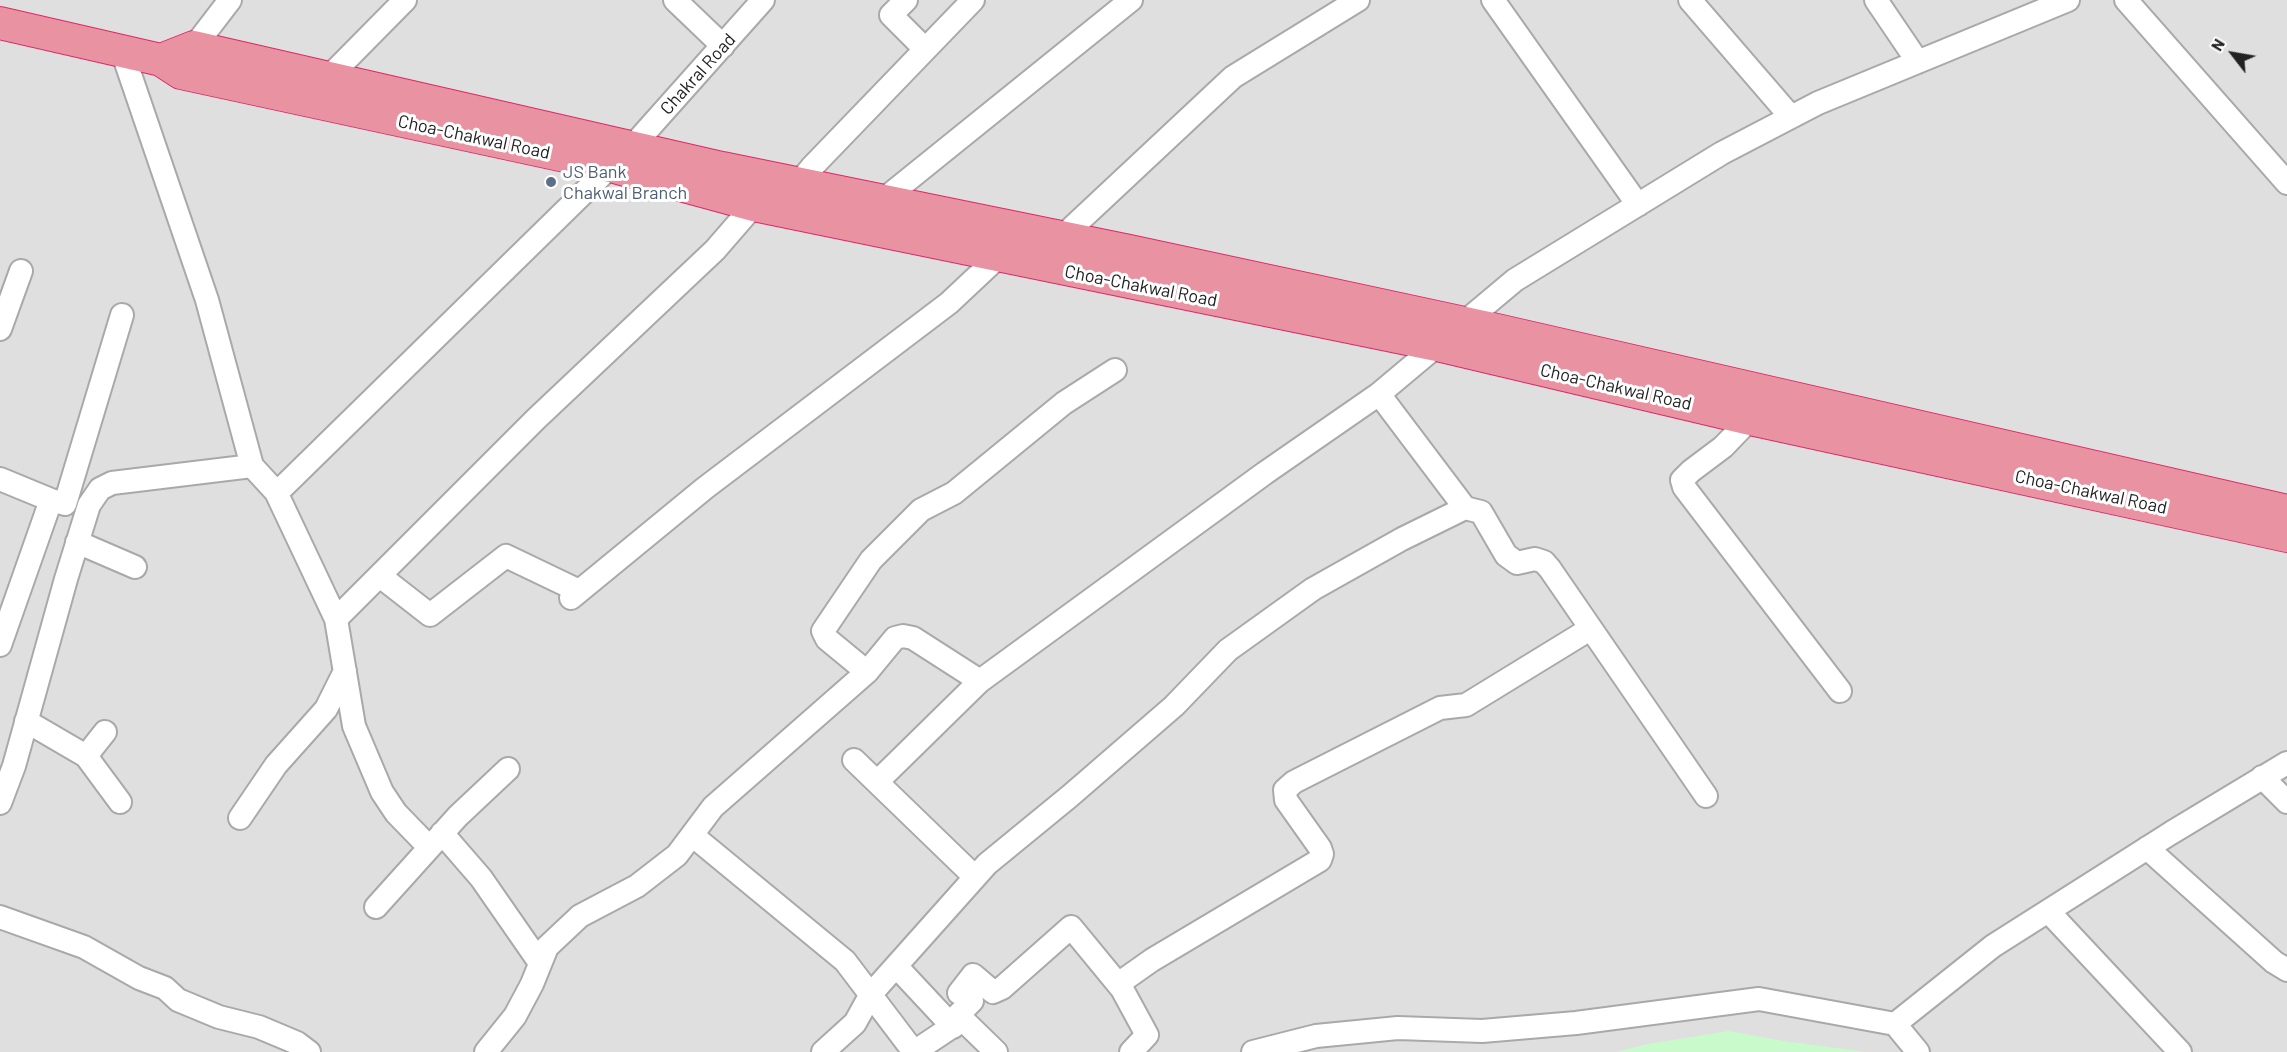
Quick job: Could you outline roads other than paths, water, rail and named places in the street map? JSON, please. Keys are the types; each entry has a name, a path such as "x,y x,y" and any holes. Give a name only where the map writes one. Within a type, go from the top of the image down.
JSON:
{"highway":[{"name":"Choa-Chakwal Road","path":"0,23 161,60 181,73 621,157 754,205 998,257 1437,345 1750,418 2287,536"},
{"path":"161,60 194,47 328,78 621,157 799,183 1062,237 1464,323 2287,511"}],"street":[{"path":"194,47 230,0"},
{"path":"328,78 405,0"},
{"path":"675,0 723,46"},
{"path":"906,0 891,15 925,49"},
{"path":"799,183 973,0"},
{"path":"883,200 1131,0"},
{"path":"1062,237 1233,77 1358,0"},
{"path":"1493,0 1638,205"},
{"path":"1690,0 1791,117"},
{"path":"1876,0 1918,62"},
{"path":"877,782 980,681 1265,473 1379,394 1515,280 1722,153 1818,103 2068,0"},
{"path":"2126,0 2287,183"},
{"name":"Chakral Road","path":"276,492 621,157 723,46 757,2"},
{"path":"122,51 207,300 252,466 276,492 336,619 354,726 382,792 396,813 436,840 481,878 540,963"},
{"path":"336,619 536,419 715,250 754,205"},
{"path":"380,576 430,615 506,556 575,595 705,488 949,303 998,257"},
{"path":"0,330 21,271"},
{"path":"0,479 65,504 122,315"},
{"path":"867,672 827,639 823,631 871,560 921,510 954,493 1064,403 1115,370"},
{"path":"1379,394 1465,508 1480,512 1506,555 1517,563 1535,559 1544,562 1706,796"},
{"path":"1750,418 1723,447 1682,480 1684,487 1840,691"},
{"path":"0,803 14,766 77,542 89,506 100,489 112,483 252,466"},
{"path":"0,645 10,587 51,500"},
{"path":"823,1052 855,1023 871,994 987,864 1174,706 1228,650 1313,589 1402,539 1465,508"},
{"path":"77,542 135,567"},
{"path":"1118,984 1152,960 1320,860 1322,854 1320,849 1286,800 1285,790 1294,782 1440,708 1466,705 1590,629"},
{"path":"486,1052 515,1016 532,984 547,947 580,916 637,886 677,855 713,807 867,672 895,638 903,636 913,638 980,681"},
{"path":"240,818 276,765 326,709 345,671"},
{"path":"26,721 86,756 120,802"},
{"path":"86,756 105,732"},
{"path":"854,760 975,877"},
{"path":"1895,1023 1993,946 2147,848 2287,763"},
{"path":"376,907 436,840 508,769"},
{"path":"2262,777 2287,802"},
{"path":"692,835 845,961 914,1052 958,1024"},
{"path":"2147,848 2274,962 2287,970"},
{"path":"2048,911 2180,1052"},
{"path":"0,917 84,947 139,978 165,988 178,1000 219,1017 259,1027 297,1043 309,1052"},
{"path":"958,1024 958,1015 972,1001 959,993 973,975 993,992 1002,988 1071,927 1118,984 1147,1035 1131,1052"},
{"path":"896,966 958,1024 996,1052"},
{"path":"1253,1052 1316,1036 1386,1029 1482,1031 1576,1023 1759,999 1895,1023 1918,1052"}],"place":[{"name":"JS Bank Chakwal Branch","path":"551,182"}]}
